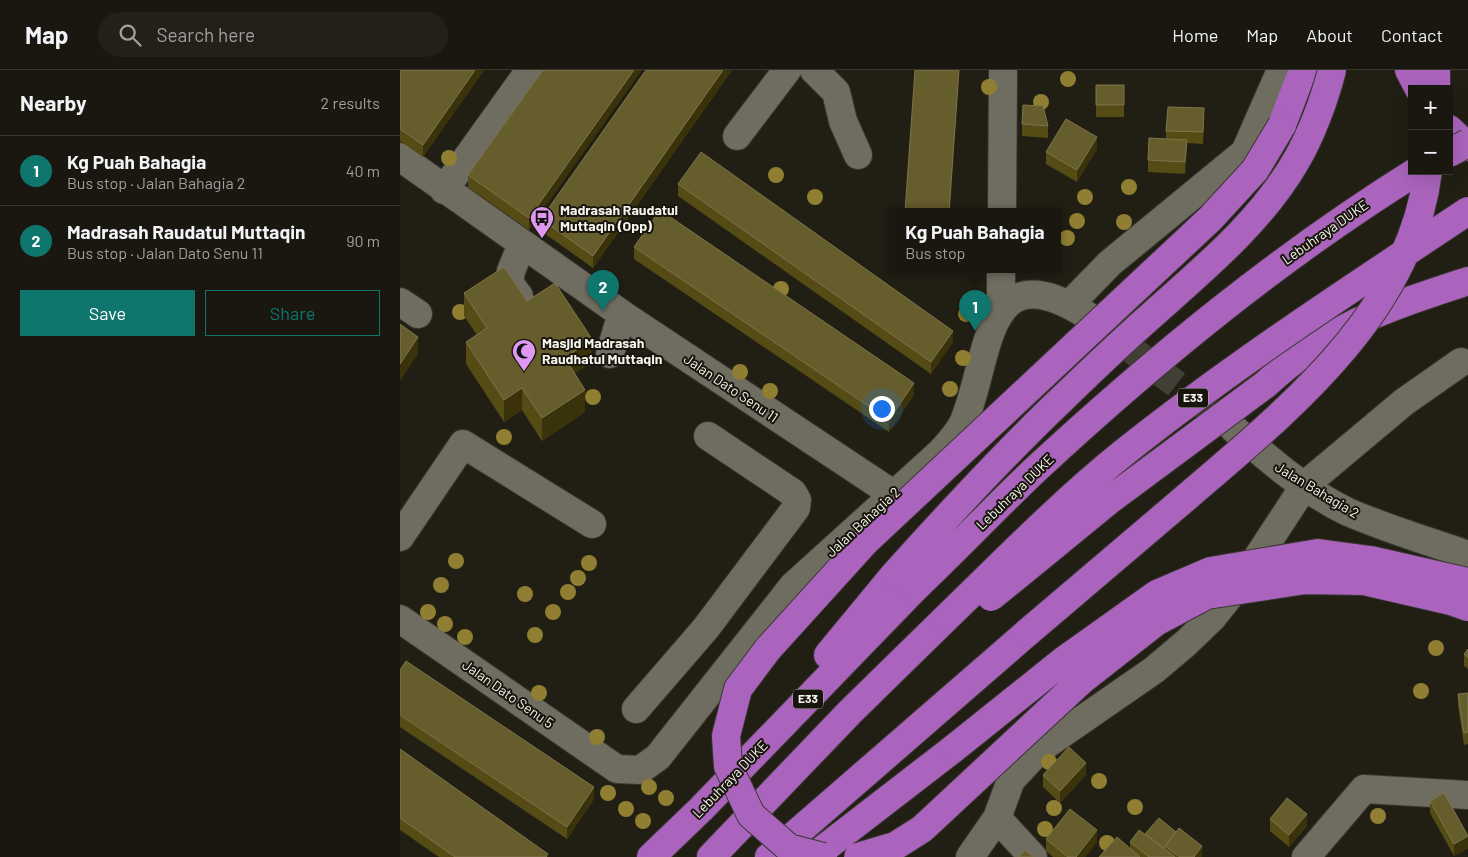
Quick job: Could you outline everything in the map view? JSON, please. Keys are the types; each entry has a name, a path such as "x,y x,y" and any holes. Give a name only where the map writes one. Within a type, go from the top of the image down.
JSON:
{"highway":[{"path":"823,857 789,848 751,814 728,766 726,736 738,689 768,649 865,542 1210,219 1255,170 1282,125 1303,70"},
{"path":"905,582 974,487 1151,315 1188,283 1255,215 1297,161 1328,87 1332,70"},
{"path":"1409,70 1417,85"},
{"path":"1436,70 1436,85"},
{"path":"1451,130 1468,145 1453,151"},
{"name":"Lebuhraya DUKE","path":"651,857 701,809 905,582 1036,470 1163,356 1245,290 1349,213 1411,175"},
{"path":"770,857 1290,407 1340,352 1372,311 1398,268 1418,217 1427,175"},
{"name":"E33","path":"711,857 850,712 955,619 1046,521 1120,455 1174,413 1355,286 1468,211"},
{"path":"955,619 1111,499 1266,384 1292,360 1343,327 1397,304 1468,281"},
{"path":"812,857 953,749 1063,661 1157,594 1211,571 1318,553 1370,560 1468,582"},
{"path":"858,857 895,846 922,829 1082,680 1156,622 1207,595 1305,580 1364,581 1451,601 1468,607"}],"street":[{"path":"444,190 530,70"},
{"path":"737,136 788,70"},
{"path":"814,70 836,92 843,121 858,155"},
{"name":"Jalan Bahagia 2","path":"617,769 640,770 658,757 793,586 892,494 941,452 963,424 971,401 987,338 1001,311 1013,300 1028,294 1047,295 1079,310 1110,263 1245,152 1282,70"},
{"path":"1002,208 1003,73"},
{"name":"Jalan Dato Senu 11","path":"400,157 444,190 626,317 892,494"},
{"path":"519,296 509,283 510,271 522,244"},
{"path":"1001,311 1002,273"},
{"path":"610,354 618,326 626,317"},
{"path":"970,857 997,818 1011,780 1040,749 1154,670 1212,618 1246,575 1305,486 1404,402 1461,362"},
{"name":"Jalan Bahagia 2","path":"1233,428 1268,460 1305,486 1347,511 1468,555"},
{"path":"636,709 706,628 796,508 797,500 793,493 708,436"},
{"path":"400,537 463,444 592,524"},
{"name":"Jalan Dato Senu 5","path":"400,619 617,769"},
{"path":"706,628 740,652"},
{"path":"1306,857 1364,789 1468,795"},
{"path":"997,818 1033,857"}],"building":[{"path":"400,70 475,70 423,145 400,129"},
{"path":"543,70 634,70 529,218 468,175"},
{"path":"646,70 723,70 593,256 541,219"},
{"path":"915,70 959,70 949,208 905,208"},
{"path":"1096,85 1124,85 1124,105 1096,105"},
{"path":"1023,105 1043,106 1048,126 1022,124"},
{"path":"1168,107 1204,108 1203,132 1166,131"},
{"path":"1066,119 1097,137 1077,170 1046,152"},
{"path":"1149,138 1187,140 1185,162 1148,160"},
{"path":"701,152 953,331 931,362 678,184"},
{"path":"660,210 914,383 889,420 634,247"},
{"path":"504,267 527,301 555,283 592,339 565,358 585,390 542,418 522,388 504,400 466,342 487,328 464,293"},
{"path":"400,324 418,337 400,364"},
{"path":"1468,649 1468,658 1464,654"},
{"path":"406,661 594,787 567,827 400,715 400,670"},
{"path":"1468,693 1468,732 1464,733 1458,694"},
{"path":"1069,747 1086,763 1060,791 1043,775"},
{"path":"400,749 548,854 546,857 455,857 400,818"},
{"path":"1444,793 1468,836 1454,844 1430,801"},
{"path":"1287,798 1307,814 1289,835 1270,819"},
{"path":"1070,809 1097,830 1076,857 1068,857 1046,839"},
{"path":"1159,818 1176,832 1164,848 1145,834"},
{"path":"1179,828 1202,846 1194,857 1180,857 1165,846"},
{"path":"1139,830 1175,857 1149,857 1130,842"},
{"path":"1117,837 1140,857 1099,857"},
{"path":"1025,850 1034,857 1019,857"}],"tunnel":[{"path":"1088,316 1233,428"}],"place":[{"name":"Madrasah Raudatul Muttaqin (Opp)","path":"542,239"},
{"name":"Madrasah Raudatul Muttaqin","path":"603,311"},
{"name":"Kg Puah Bahagia","path":"975,331"},
{"name":"Masjid Madrasah Raudhatul Muttaqin","path":"524,372"}]}
